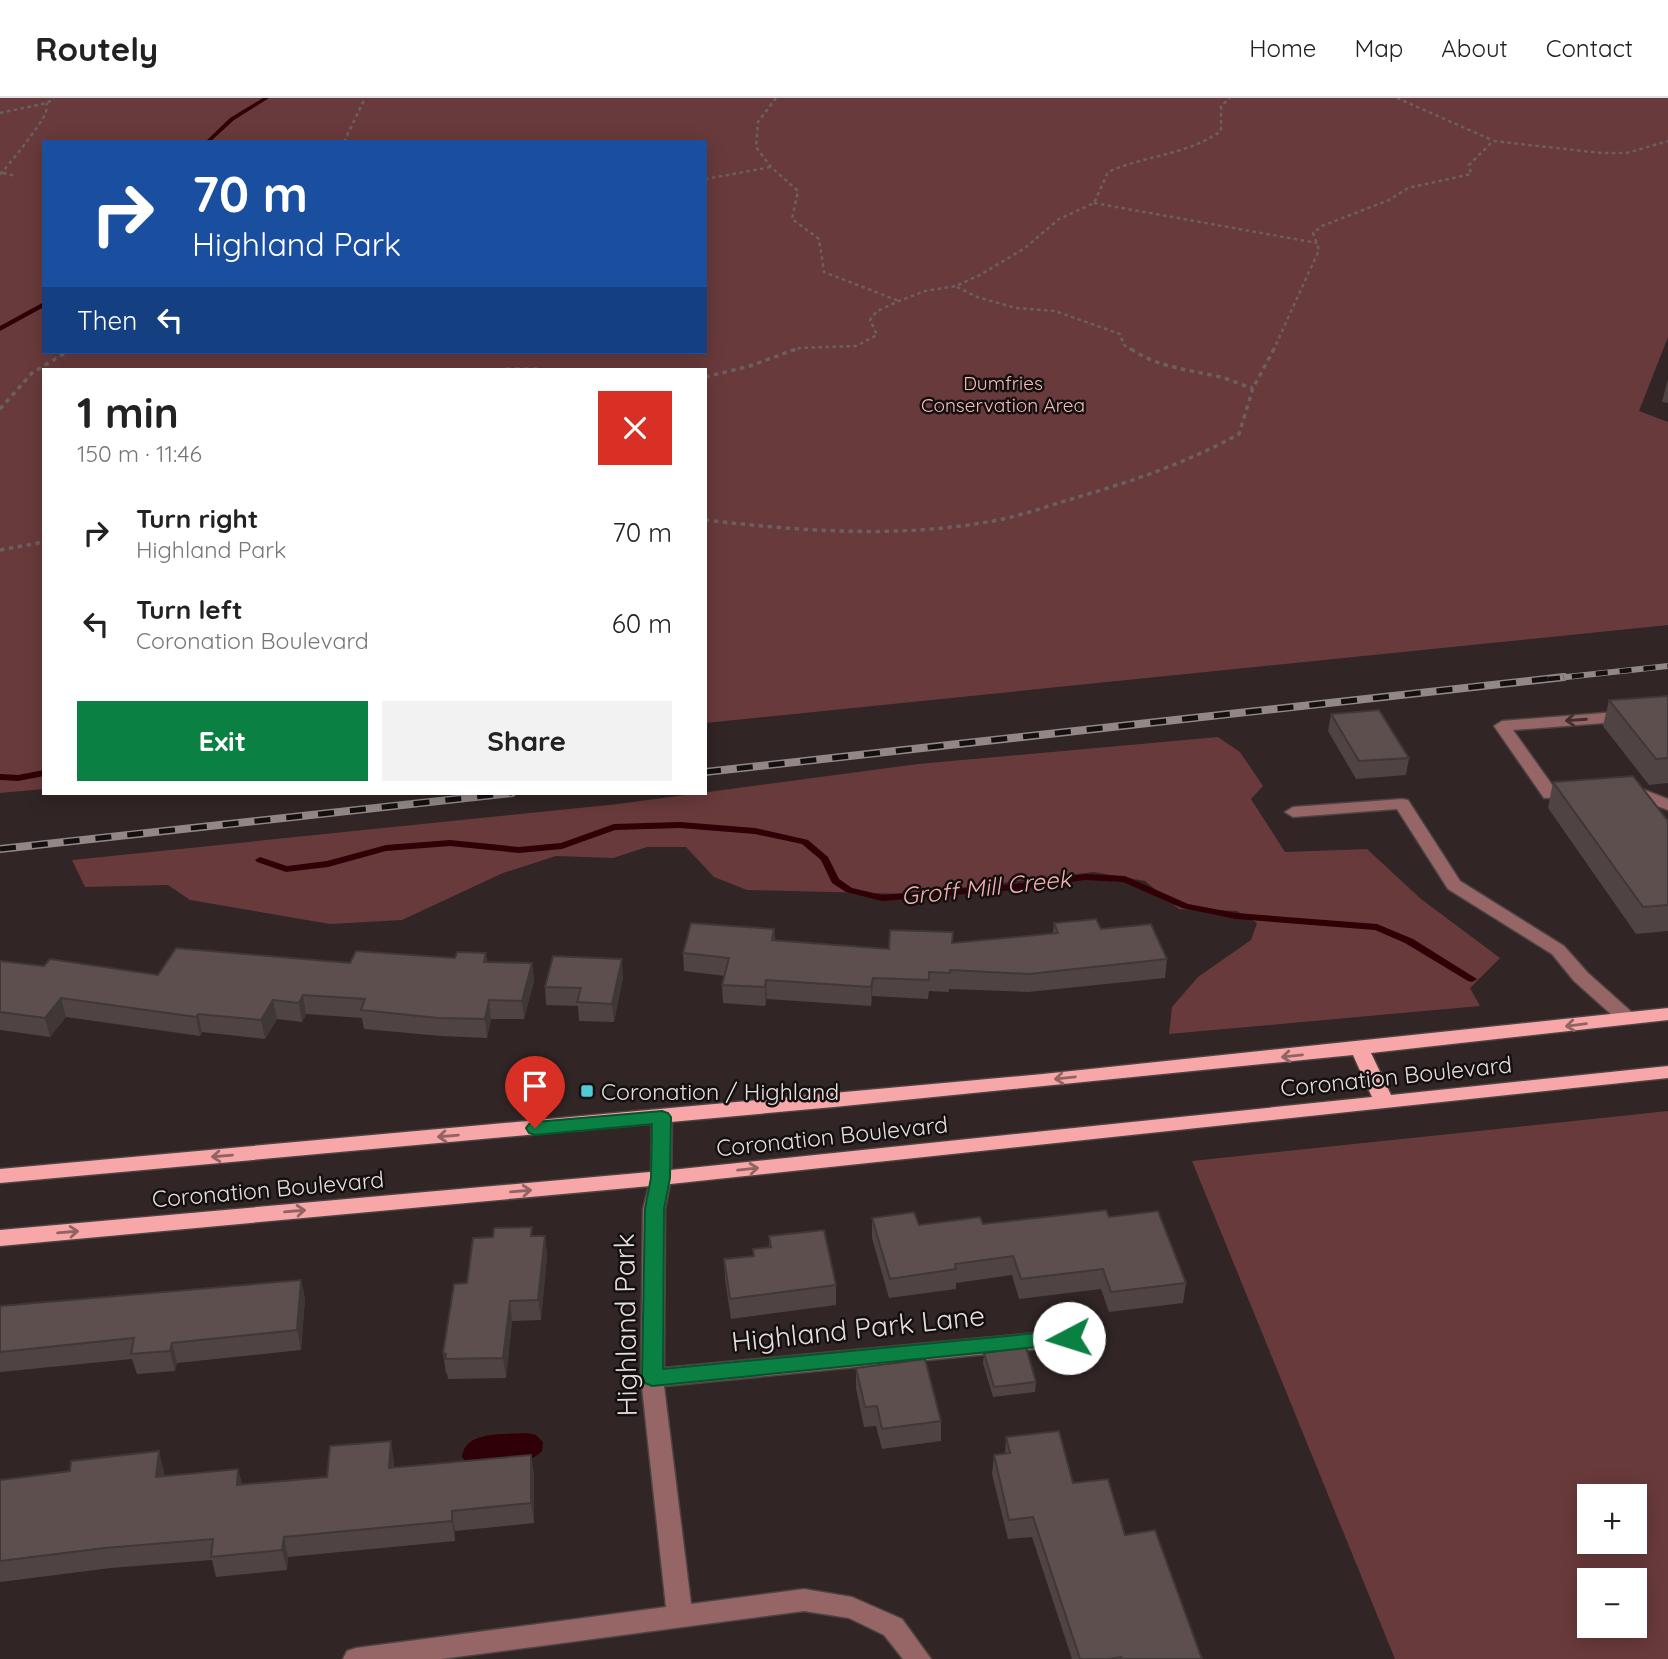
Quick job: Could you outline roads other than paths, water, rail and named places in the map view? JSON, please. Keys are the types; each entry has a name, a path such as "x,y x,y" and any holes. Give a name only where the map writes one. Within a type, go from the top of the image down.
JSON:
{"main road":[{"name":"Coronation Boulevard","path":"0,1176 662,1117 1360,1049 1668,1014"},
{"path":"1360,1049 1384,1102"},
{"name":"Coronation Boulevard","path":"0,1238 661,1178 1668,1072"}],"street":[{"path":"1593,790 1550,794 1502,726 1668,713"},
{"path":"1615,788 1634,790 1668,805"},
{"path":"1293,812 1402,804 1454,885 1558,950 1581,977 1628,1019"},
{"name":"Highland Park","path":"662,1117 661,1178 654,1209 652,1378 680,1616"},
{"name":"Highland Park Lane","path":"652,1378 1069,1338"},
{"path":"356,1659 804,1600 852,1608 893,1628 918,1659"}],"waterway":[{"name":"Groff Mill Creek","path":"209,140 232,119 267,98"},
{"name":"Groff Mill Creek","path":"0,329 42,305"},
{"name":"Groff Mill Creek","path":"0,777 18,778 42,773"},
{"name":"Groff Mill Creek","path":"260,860 286,869 328,864 386,848 450,843 519,850 562,846 614,827 680,825 755,831 805,842 825,859 835,881 849,890 882,898 1015,887 1085,877 1125,879 1185,906 1236,916 1377,927 1409,941 1472,979"}],"railway":[{"path":"1548,679 1668,666"},
{"path":"707,772 1564,677"},
{"path":"0,849 494,795"}],"place":[{"name":"Coronation / Highland","path":"587,1091"}],"park label":[{"name":"Dumfries Conservation Area","path":"1003,394"}]}
